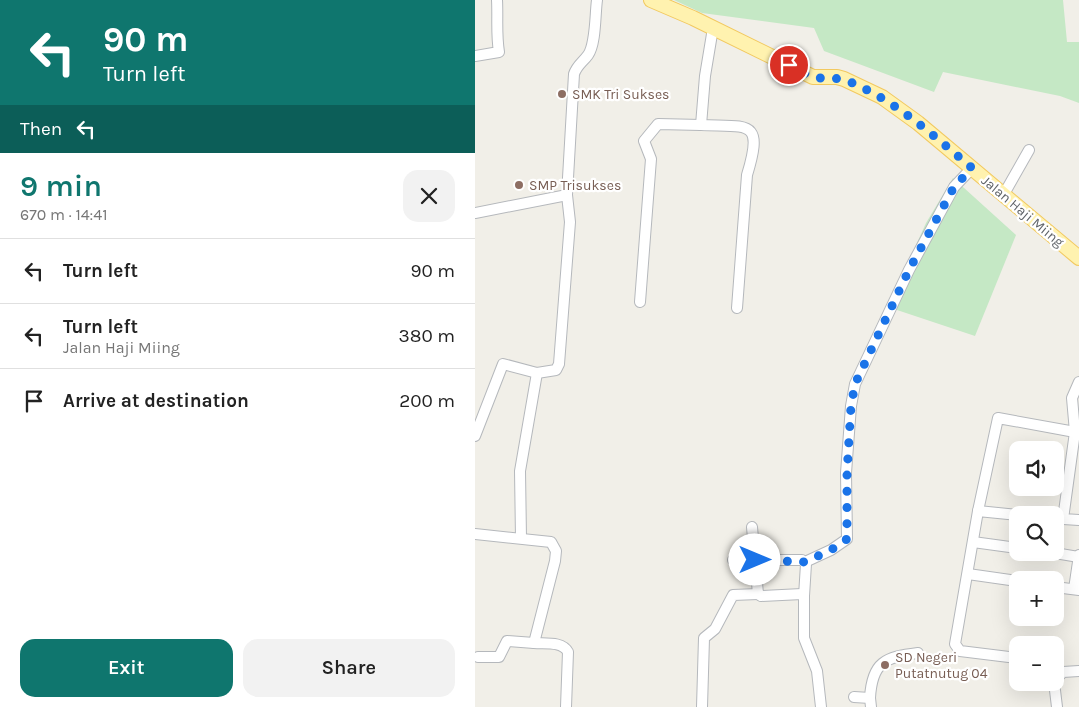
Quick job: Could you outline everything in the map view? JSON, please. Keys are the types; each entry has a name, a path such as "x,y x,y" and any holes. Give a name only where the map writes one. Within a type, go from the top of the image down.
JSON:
{"main road":[{"name":"Jalan Haji Miing","path":"651,0 813,77 837,77 844,79 882,97 918,123 1005,194 1079,258"}],"street":[{"path":"475,56 499,52 496,34 499,23 497,0"},
{"path":"475,436 503,364 537,373 556,370 559,364 570,222 567,195 574,74 592,47 597,0"},
{"path":"701,125 705,76 713,28"},
{"path":"640,302 651,159 644,141 658,124 743,127 752,132 755,138 753,155 747,175 737,308"},
{"path":"1005,194 1029,150"},
{"path":"733,560 805,562 831,550 847,539 847,473 851,406 855,384 909,270 949,195 972,168"},
{"path":"475,213 567,195"},
{"path":"521,538 520,471 537,373"},
{"path":"1061,506 1075,432 1072,398 1079,382"},
{"path":"1009,657 960,651 956,648 955,644 978,511 998,418 1075,432"},
{"path":"978,511 1009,514"},
{"path":"1064,519 1079,520"},
{"path":"752,527 758,594"},
{"path":"475,534 547,540 551,542 556,551 534,643"},
{"path":"973,542 1009,547"},
{"path":"1064,554 1079,556 1077,590 1064,588"},
{"path":"805,562 804,638 817,671 821,707"},
{"path":"968,574 1009,580"},
{"path":"702,707 703,638 715,629 733,595 802,594 804,596"},
{"path":"478,657 499,656 505,643 509,640 559,644 566,648 568,652 566,707"},
{"path":"854,697 871,703 873,676 883,662 893,656 918,653"},
{"path":"1064,672 1079,671"},
{"path":"1055,691 1057,707"}],"green space":[{"path":"674,0 1063,0 1067,42 1079,42 1079,103 1060,96 943,72 934,92 824,51 814,28 702,13"},
{"path":"953,178 1016,235 975,336 888,307 926,223"}],"place":[{"name":"SMK Tri Sukses","path":"562,94"},
{"name":"SMP Trisukses","path":"519,185"},
{"name":"SD Negeri Putatnutug 04","path":"885,665"}],"route":[{"path":"755,560 802,560 805,562 831,550 847,539 847,473 851,406 855,384 909,270 954,187 972,168 918,123 882,97 844,79 837,77 813,77 789,65"}]}
